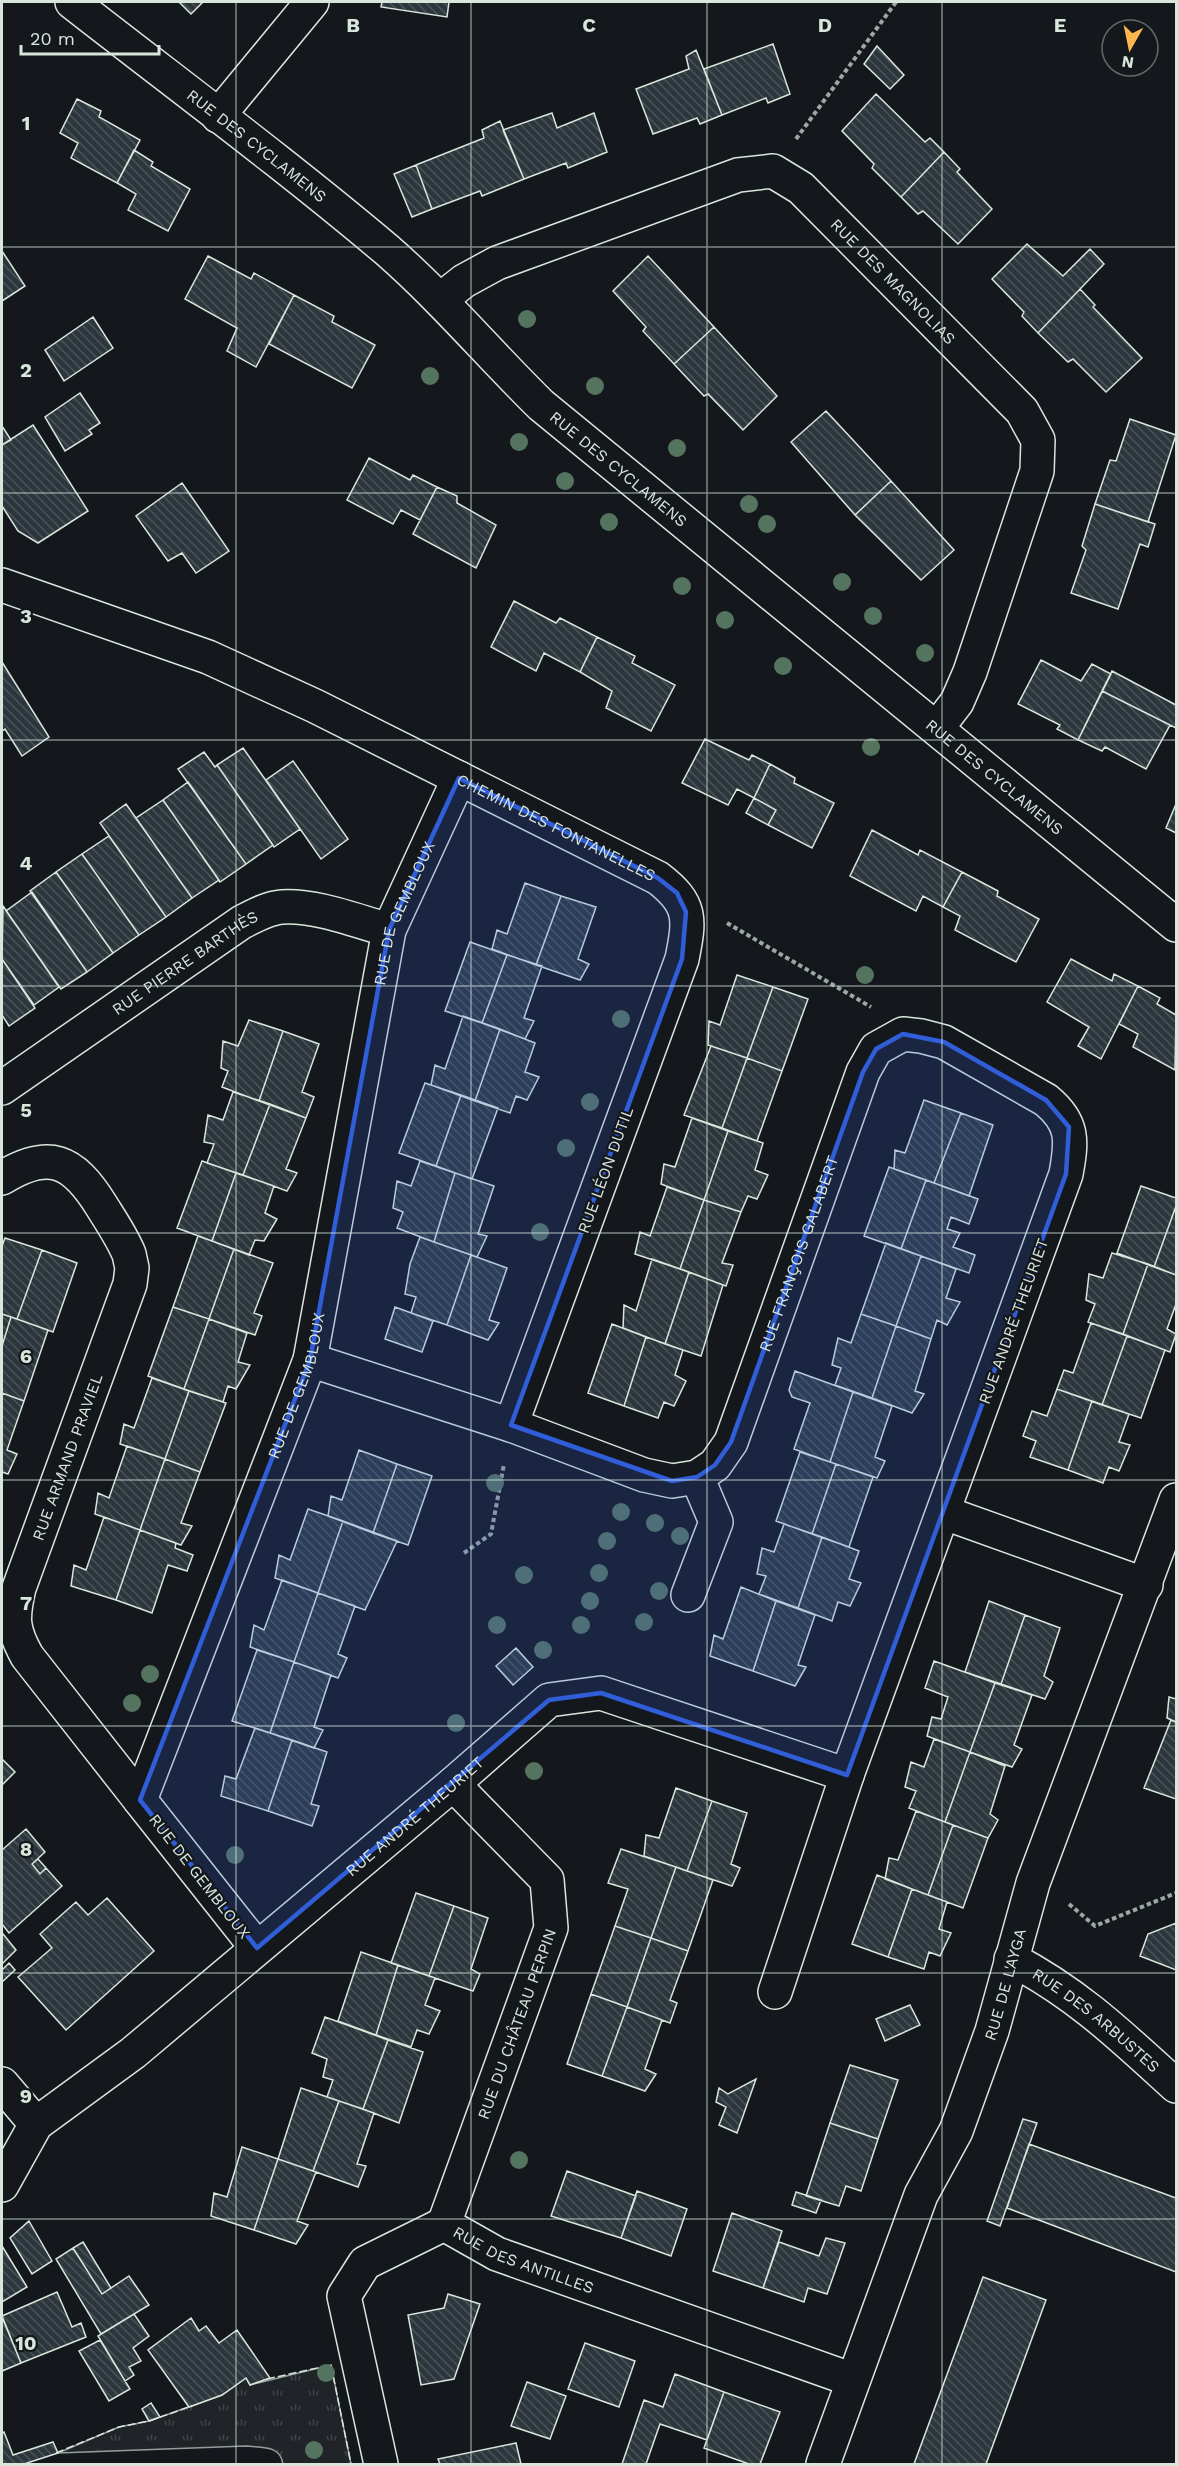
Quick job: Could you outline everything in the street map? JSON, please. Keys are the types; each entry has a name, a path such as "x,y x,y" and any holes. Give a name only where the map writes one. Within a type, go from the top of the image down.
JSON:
{"street":[{"name":"RUE DES CYCLAMENS","path":"72,2 387,251 440,300 490,355 541,405 1176,924"},
{"path":"218,116 312,2"},
{"name":"RUE DES MAGNOLIAS","path":"440,300 464,281 497,263 738,175 773,171 801,188 1022,411 1038,440 1036,471 970,672 957,702 937,728"},
{"name":"CHEMIN DES FONTANELLES","path":"2,585 208,657 315,706 658,878 677,893 686,912"},
{"name":"RUE DE GEMBLOUX","path":"257,1948 140,1800 310,1360 389,930 459,778"},
{"name":"RUE PIERRE BARTHÈS","path":"2,1088 242,922 260,913 281,907 303,909 389,930"},
{"name":"RUE LÉON DUTIL","path":"512,1425 682,959 688,932 686,912"},
{"name":"RUE ANDRÉ THEURIET","path":"775,1992 847,1775 945,1513 1066,1174 1071,1149 1069,1127 1060,1112 1046,1100 944,1042 903,1034"},
{"name":"RUE FRANÇOIS GALABERT","path":"698,1477 715,1465 731,1442 863,1072 876,1049 903,1034"},
{"name":"RUE ARMAND PRAVIEL","path":"2,1178 24,1165 44,1162 66,1166 86,1181 129,1254 132,1268 130,1284 19,1588 13,1613 15,1635 27,1656 140,1800"},
{"path":"310,1360 512,1425 644,1475 672,1481 698,1477 716,1522 688,1595"},
{"name":"RUE DE L'AYGA","path":"823,2464 921,2195 956,2131 992,2031 1033,1883 1176,1500"},
{"path":"945,1513 1146,1585"},
{"name":"RUE ANDRÉ THEURIET","path":"36,2124 133,2053 453,1784 549,1700 601,1693 847,1775"},
{"name":"RUE DU CHÂTEAU PERPIN","path":"444,2224 551,1928 548,1881 453,1784"},
{"name":"RUE DES ARBUSTES","path":"1011,1959 1086,2004 1176,2086"},
{"path":"2,2084 36,2124 2,2185"},
{"name":"RUE DES ANTILLES","path":"381,2464 344,2296 365,2263 444,2224 497,2254 853,2380"}],"path":[{"path":"793,143 896,2"},
{"path":"686,912 730,923 864,1001 903,1034"},
{"path":"464,1553 491,1534 512,1425"},
{"path":"1061,1898 1095,1926 1176,1893"}],"highlighted area":[{"path":"459,778 658,878 677,893 686,912 682,959 511,1425 672,1481 697,1477 715,1465 731,1442 863,1072 876,1049 903,1034 944,1042 1046,1100 1069,1127 1066,1174 847,1775 601,1693 549,1700 257,1948 140,1800 310,1360 389,930"}],"green space":[{"path":"331,2365 351,2464 283,2464 274,2450 246,2446 58,2453 119,2427 149,2421 222,2395 246,2378 250,2385"}],"building":[{"path":"179,2 203,2 191,14"},
{"path":"382,2 449,2 447,17 381,7"},
{"path":"773,44 790,94 768,103 766,98 722,115 704,69"},
{"path":"877,46 904,75 890,89 864,64"},
{"path":"696,50 722,115 700,124 697,118 653,134 636,89 689,69 686,56"},
{"path":"876,94 925,142 930,138 944,152 901,197 872,168 874,164 842,131"},
{"path":"77,99 101,111 99,117 140,140 117,183 71,158 78,143 60,133"},
{"path":"552,113 557,128 594,113 607,152 568,168 566,163 524,179 503,130"},
{"path":"500,121 524,179 482,196 480,191 432,209 416,165 484,138 482,130"},
{"path":"134,150 153,162 151,166 190,189 168,231 128,210 136,194 117,183"},
{"path":"944,152 960,169 957,172 992,209 958,244 923,211 918,214 901,197"},
{"path":"416,165 432,209 412,217 394,174"},
{"path":"1027,244 1063,276 1090,249 1104,264 1038,333 1022,316 1024,312 992,279"},
{"path":"2,251 25,286 2,301"},
{"path":"208,256 251,279 254,273 294,295 256,367 227,351 237,328 185,299"},
{"path":"648,256 714,327 674,364 643,331 646,327 613,291"},
{"path":"1080,289 1095,305 1093,307 1142,358 1106,392 1073,359 1068,362 1038,333"},
{"path":"294,295 334,316 332,322 375,345 352,388 269,344"},
{"path":"93,317 113,348 64,381 45,350"},
{"path":"714,327 777,396 743,430 708,394 704,396 674,364"},
{"path":"80,393 100,423 89,430 92,434 65,451 45,417"},
{"path":"826,411 891,481 855,515 791,442"},
{"path":"1130,419 1176,435 1148,522 1095,504 1110,460 1116,461"},
{"path":"33,425 88,511 38,543 18,531 2,506 2,445"},
{"path":"2,426 11,440 2,445"},
{"path":"369,458 410,480 413,475 437,487 420,520 401,510 393,524 347,500"},
{"path":"891,481 954,550 921,580 855,515"},
{"path":"182,483 229,551 196,573 182,553 168,561 136,516"},
{"path":"437,487 457,496 457,503 496,525 476,568 413,534"},
{"path":"1095,504 1155,524 1148,547 1140,544 1118,609 1071,593 1086,550 1082,546"},
{"path":"514,601 556,623 560,618 597,637 580,672 544,653 536,671 491,647"},
{"path":"597,637 635,656 632,663 675,685 651,731 606,708 612,691 580,672"},
{"path":"1041,660 1081,681 1092,664 1111,674 1078,740 1057,729 1060,725 1018,704"},
{"path":"2,662 49,737 22,756 5,729 2,731"},
{"path":"1112,671 1176,705 1176,728 1102,691"},
{"path":"1102,691 1170,725 1146,769 1105,747 1102,751 1078,740"},
{"path":"705,739 749,760 752,755 770,764 754,798 737,789 728,805 682,783"},
{"path":"243,748 300,829 274,847 217,765"},
{"path":"204,752 215,767 217,765 273,845 246,864 178,769"},
{"path":"293,761 348,839 321,859 266,780"},
{"path":"770,764 795,778 794,783 834,803 812,848 768,825 776,810 754,798"},
{"path":"188,782 246,864 220,882 163,800"},
{"path":"754,798 776,810 768,825 746,813"},
{"path":"163,800 219,880 192,898 136,818"},
{"path":"126,804 192,898 166,917 100,823"},
{"path":"1176,804 1176,833 1166,828"},
{"path":"872,830 918,855 920,850 962,872 943,907 923,896 916,911 850,876"},
{"path":"109,836 166,917 139,935 82,854"},
{"path":"82,854 139,935 113,953 56,872"},
{"path":"56,872 113,953 87,972 30,891"},
{"path":"962,872 998,891 997,896 1039,919 1016,962 955,930 960,916 943,907"},
{"path":"525,883 561,896 536,965 492,949 497,930 507,934"},
{"path":"32,892 87,972 61,989 6,911"},
{"path":"561,896 596,907 578,959 589,964 580,980 536,965"},
{"path":"3,906 59,987 34,1005 2,959"},
{"path":"470,942 507,955 482,1023 445,1011"},
{"path":"507,955 542,966 524,1018 534,1021 525,1039 482,1023"},
{"path":"2,959 35,1008 9,1026 2,1015"},
{"path":"1071,959 1112,981 1114,974 1138,986 1101,1059 1078,1046 1089,1027 1047,1002"},
{"path":"737,975 773,987 747,1058 708,1045 709,1021 720,1025"},
{"path":"1138,986 1160,998 1157,1004 1176,1015 1175,1070 1133,1047 1138,1034 1119,1024"},
{"path":"773,987 808,999 782,1071 747,1058"},
{"path":"463,1016 500,1029 475,1101 431,1085 435,1065 445,1069"},
{"path":"249,1020 283,1031 259,1101 222,1087 228,1071 221,1068 223,1041 238,1046"},
{"path":"500,1029 535,1043 525,1072 539,1077 527,1100 516,1096 510,1113 475,1101"},
{"path":"283,1031 319,1044 302,1092 314,1097 306,1118 259,1101"},
{"path":"711,1046 747,1058 722,1128 684,1115"},
{"path":"747,1058 782,1071 757,1141 722,1128"},
{"path":"425,1083 461,1095 436,1166 399,1153"},
{"path":"233,1092 270,1104 243,1175 207,1163 214,1144 204,1142 208,1115 223,1120"},
{"path":"461,1095 498,1108 472,1179 436,1166"},
{"path":"924,1100 961,1113 934,1183 894,1169 895,1150 905,1153"},
{"path":"270,1104 306,1118 286,1169 297,1173 287,1191 243,1175"},
{"path":"961,1113 993,1125 969,1196 934,1183"},
{"path":"692,1118 728,1131 704,1200 661,1184 664,1164 675,1167"},
{"path":"728,1131 763,1143 755,1170 768,1175 757,1199 748,1196 741,1212 704,1200"},
{"path":"202,1161 236,1173 212,1241 177,1228"},
{"path":"420,1161 455,1173 434,1242 397,1228 403,1212 393,1208 397,1181 411,1186"},
{"path":"889,1167 926,1180 901,1249 864,1236"},
{"path":"236,1173 274,1186 265,1213 277,1219 264,1241 255,1240 249,1255 212,1241"},
{"path":"455,1173 494,1186 478,1234 487,1236 477,1257 434,1242"},
{"path":"926,1180 978,1199 969,1224 951,1217 947,1229 960,1233 953,1247 975,1255 969,1273 901,1249"},
{"path":"1141,1186 1176,1198 1176,1206 1154,1267 1117,1253"},
{"path":"667,1187 704,1200 680,1269 635,1254 640,1232 650,1236"},
{"path":"704,1200 741,1212 722,1263 733,1265 726,1286 680,1269"},
{"path":"1176,1206 1176,1275 1154,1267"},
{"path":"198,1236 234,1249 209,1319 173,1307"},
{"path":"420,1237 471,1255 447,1325 411,1313 416,1297 405,1294 410,1264"},
{"path":"5,1238 42,1250 17,1319 2,1314 2,1246"},
{"path":"886,1243 921,1256 896,1326 861,1314"},
{"path":"234,1249 273,1263 254,1313 262,1316 255,1335 209,1319"},
{"path":"42,1250 77,1263 53,1332 17,1319"},
{"path":"1112,1253 1148,1264 1123,1334 1088,1322 1095,1304 1086,1300 1089,1274 1103,1278"},
{"path":"471,1255 507,1268 489,1320 499,1323 488,1340 447,1325"},
{"path":"921,1256 956,1269 946,1298 960,1302 947,1325 937,1320 931,1339 896,1326"},
{"path":"652,1259 689,1272 665,1344 623,1328 624,1305 636,1311"},
{"path":"1148,1264 1176,1275 1176,1304 1167,1329 1176,1334 1170,1352 1123,1334"},
{"path":"689,1272 723,1285 701,1356 665,1344"},
{"path":"173,1307 209,1319 184,1389 148,1376"},
{"path":"395,1307 433,1321 422,1352 385,1339"},
{"path":"2,1314 11,1317 2,1346"},
{"path":"861,1314 896,1326 872,1398 835,1385 841,1368 832,1365 838,1338 851,1343"},
{"path":"11,1317 48,1330 24,1401 2,1393 2,1346"},
{"path":"209,1319 247,1333 238,1362 250,1365 236,1389 228,1386 223,1402 184,1389"},
{"path":"1091,1323 1127,1336 1102,1405 1057,1389 1064,1370 1073,1373"},
{"path":"612,1324 646,1337 624,1406 588,1393"},
{"path":"896,1326 931,1339 915,1391 924,1394 912,1413 872,1398"},
{"path":"1127,1336 1165,1350 1141,1418 1102,1405"},
{"path":"646,1337 683,1350 675,1375 686,1381 674,1406 664,1402 658,1418 624,1406"},
{"path":"795,1371 853,1392 830,1462 794,1449 810,1403 792,1397 789,1390"},
{"path":"152,1378 189,1391 165,1459 120,1444 124,1424 134,1428"},
{"path":"1057,1389 1092,1401 1068,1470 1030,1457 1036,1441 1023,1436 1032,1411 1047,1416"},
{"path":"189,1391 226,1403 200,1472 165,1459"},
{"path":"853,1392 892,1406 875,1457 885,1461 877,1478 830,1462"},
{"path":"2,1393 24,1401 7,1450 17,1454 8,1474 2,1472"},
{"path":"1092,1401 1129,1414 1119,1442 1130,1445 1119,1471 1109,1467 1103,1483 1068,1470"},
{"path":"127,1446 165,1459 140,1530 95,1514 98,1493 109,1498"},
{"path":"359,1450 397,1464 373,1533 328,1516 331,1496 342,1500"},
{"path":"800,1452 836,1464 812,1534 776,1521"},
{"path":"165,1459 200,1472 181,1523 192,1526 181,1545 140,1530"},
{"path":"397,1464 432,1476 408,1545 373,1533"},
{"path":"836,1464 873,1477 849,1547 812,1534"},
{"path":"308,1509 343,1521 318,1593 275,1578 279,1555 290,1560"},
{"path":"104,1517 140,1530 116,1600 71,1586 74,1565 86,1570"},
{"path":"343,1521 397,1541 365,1610 318,1593"},
{"path":"784,1524 822,1537 798,1608 759,1594 766,1576 757,1574 762,1548 774,1552"},
{"path":"140,1530 176,1543 175,1548 193,1555 187,1571 168,1565 152,1613 116,1600"},
{"path":"822,1537 859,1551 849,1579 861,1583 850,1606 838,1602 832,1621 798,1608"},
{"path":"282,1580 318,1593 294,1662 250,1647 254,1625 264,1630"},
{"path":"741,1587 776,1601 753,1671 710,1656 714,1635 723,1639"},
{"path":"318,1593 355,1606 338,1654 347,1658 338,1678 294,1662"},
{"path":"776,1601 815,1615 798,1665 806,1667 795,1686 753,1671"},
{"path":"989,1601 1025,1615 1001,1684 965,1672"},
{"path":"1025,1615 1060,1628 1044,1676 1053,1682 1045,1699 1001,1684"},
{"path":"516,1648 533,1667 513,1685 496,1666"},
{"path":"257,1650 294,1662 270,1733 232,1721"},
{"path":"934,1661 995,1683 970,1752 927,1736 932,1717 941,1719 948,1697 925,1688"},
{"path":"294,1662 331,1675 314,1727 323,1730 314,1748 270,1733"},
{"path":"995,1683 1032,1695 1014,1745 1022,1749 1012,1767 970,1752"},
{"path":"1169,1697 1176,1699 1176,1722 1167,1718"},
{"path":"1171,1720 1176,1722 1176,1799 1144,1788"},
{"path":"255,1728 292,1740 268,1811 221,1796 225,1776 236,1779"},
{"path":"934,1739 970,1752 945,1822 909,1808 916,1791 905,1787 911,1762 924,1767"},
{"path":"292,1740 327,1752 311,1804 319,1806 312,1826 268,1811"},
{"path":"970,1752 1005,1766 990,1814 998,1820 988,1838 945,1822"},
{"path":"2,1759 15,1772 2,1785"},
{"path":"676,1788 712,1801 687,1871 644,1856 646,1835 659,1838"},
{"path":"712,1801 747,1813 731,1864 740,1868 732,1886 687,1871"},
{"path":"916,1811 953,1825 928,1895 885,1879 889,1858 898,1860"},
{"path":"953,1825 988,1838 963,1908 928,1895"},
{"path":"26,1829 45,1852 32,1864 40,1874 46,1868 62,1886 9,1933 2,1924 2,1850"},
{"path":"621,1849 676,1867 651,1938 615,1926 628,1889 608,1883"},
{"path":"38,1859 46,1868 40,1874 32,1864"},
{"path":"676,1867 713,1880 688,1951 651,1938"},
{"path":"877,1875 912,1889 888,1957 852,1944"},
{"path":"912,1889 947,1902 939,1929 951,1933 940,1956 929,1952 924,1969 888,1957"},
{"path":"416,1893 454,1906 429,1976 391,1963"},
{"path":"107,1898 154,1951 66,2030 18,1977 52,1948 40,1934 76,1902 88,1915"},
{"path":"454,1906 488,1918 471,1969 480,1974 473,1991 429,1976"},
{"path":"1176,1923 1176,1970 1140,1956 1148,1934"},
{"path":"615,1926 651,1938 627,2007 591,1994"},
{"path":"3,1934 16,1950 2,1964 2,1936"},
{"path":"651,1938 688,1951 670,2000 677,2003 670,2023 627,2007"},
{"path":"361,1952 398,1965 376,2035 338,2021"},
{"path":"9,1963 15,1970 2,1982 2,1970"},
{"path":"398,1965 435,1978 425,2005 440,2011 429,2034 417,2030 411,2047 376,2035"},
{"path":"591,1994 627,2007 602,2076 567,2064"},
{"path":"910,2005 920,2025 885,2041 876,2019"},
{"path":"627,2007 662,2020 645,2069 656,2074 645,2091 602,2076"},
{"path":"325,2017 388,2040 363,2109 327,2097 333,2080 323,2077 327,2059 312,2053"},
{"path":"388,2040 423,2052 399,2123 363,2109"},
{"path":"850,2065 898,2080 878,2139 830,2123"},
{"path":"756,2079 737,2133 719,2125 726,2107 716,2102 719,2088 728,2094"},
{"path":"301,2088 339,2101 313,2171 278,2159"},
{"path":"339,2101 374,2113 357,2164 366,2166 358,2187 313,2171"},
{"path":"1023,2119 1037,2123 1000,2226 987,2221"},
{"path":"830,2123 878,2139 861,2191 846,2186 839,2206 806,2196"},
{"path":"1029,2144 1176,2198 1176,2272 1007,2208"},
{"path":"242,2147 278,2159 254,2230 211,2216 214,2193 227,2197"},
{"path":"278,2159 316,2172 297,2221 308,2225 296,2244 254,2230"},
{"path":"567,2171 636,2196 621,2238 551,2216"},
{"path":"637,2191 687,2209 671,2256 621,2238"},
{"path":"796,2192 821,2200 816,2213 792,2205"},
{"path":"732,2213 782,2231 763,2288 713,2271"},
{"path":"29,2221 52,2261 32,2274 10,2238"},
{"path":"826,2238 845,2243 827,2294 808,2288 804,2302 763,2288 779,2242 819,2256"},
{"path":"83,2242 111,2288 102,2294 73,2248"},
{"path":"2,2246 27,2287 2,2302"},
{"path":"73,2248 102,2294 129,2276 149,2305 101,2334 56,2259"},
{"path":"983,2277 1046,2300 986,2464 914,2464"},
{"path":"57,2292 72,2327 81,2323 86,2337 21,2363 2,2316"},
{"path":"448,2294 480,2304 454,2379 421,2385 408,2315 444,2308"},
{"path":"134,2314 149,2336 133,2348 141,2361 129,2367 134,2375 125,2381 98,2336"},
{"path":"2,2317 21,2363 2,2371"},
{"path":"191,2318 199,2331 206,2326 219,2343 237,2330 270,2378 250,2385 246,2378 222,2395 189,2407 148,2350"},
{"path":"100,2340 130,2389 109,2401 79,2351"},
{"path":"585,2343 635,2361 619,2407 568,2389"},
{"path":"675,2374 724,2392 707,2440 660,2424 646,2464 622,2464 644,2400 663,2407"},
{"path":"527,2382 566,2396 550,2439 511,2426"},
{"path":"724,2392 780,2412 760,2464 749,2464 704,2448"},
{"path":"151,2403 160,2417 149,2421 142,2409"},
{"path":"4,2432 13,2455 53,2442 58,2453 24,2464 2,2464 2,2433"},
{"path":"516,2443 521,2464 440,2464 438,2459"}],"fence":[{"path":"267,2379 331,2365 351,2464"},
{"path":"56,2453 119,2427 149,2421 192,2406"}]}
